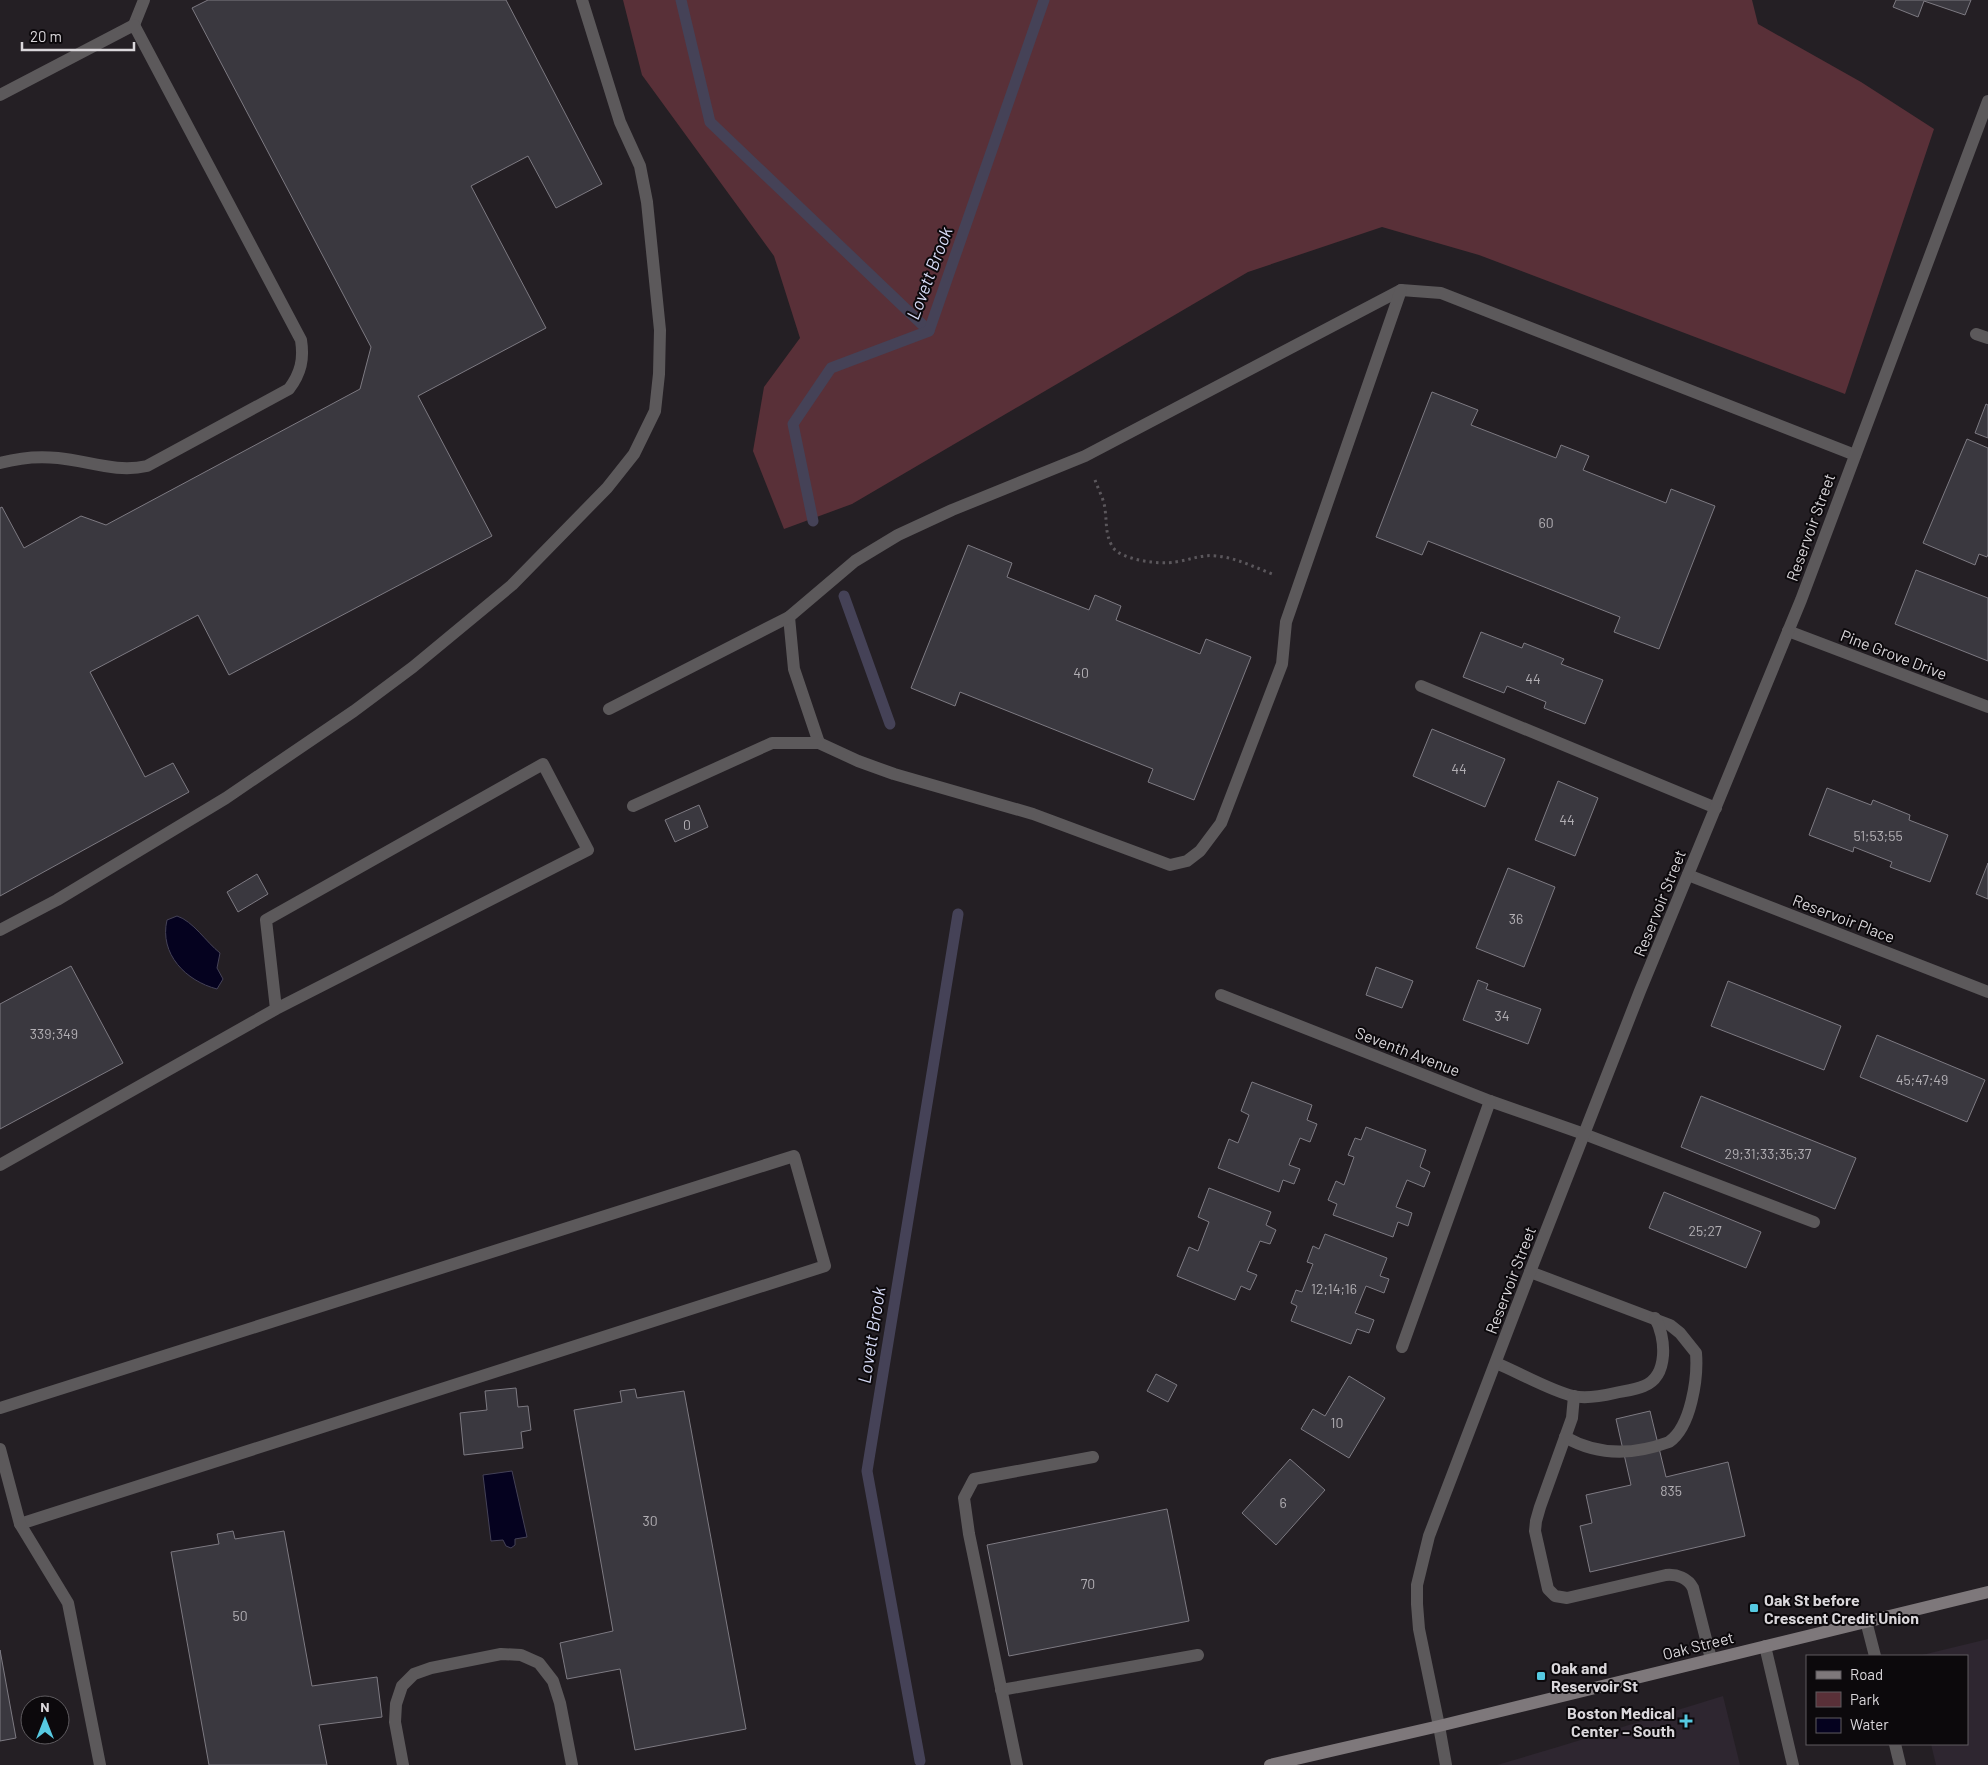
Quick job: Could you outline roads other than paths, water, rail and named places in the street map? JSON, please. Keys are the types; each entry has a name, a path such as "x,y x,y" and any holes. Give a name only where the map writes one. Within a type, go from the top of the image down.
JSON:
{"main road":[{"name":"Oak Street","path":"1270,1765 1439,1726 1988,1592"}],"street":[{"path":"0,95 134,25 144,0"},
{"path":"0,930 57,900 226,798 354,711 413,667 512,585 607,488 634,454 655,411 659,374 660,330 647,202 640,166 620,122 582,0"},
{"path":"0,463 27,458 57,458 122,470 147,466 290,389 301,369 303,355 301,340 134,25"},
{"name":"Reservoir Street","path":"1446,1765 1419,1629 1417,1585 1430,1536 1584,1134 1788,631 1988,101"},
{"path":"633,806 772,743 819,742 884,771 1034,814 1170,865 1187,861 1200,851 1220,823 1282,664 1286,622 1401,290"},
{"path":"610,709 789,617 855,561 898,535 952,510 1085,456 1401,290 1441,294 1855,455"},
{"path":"789,617 794,669 819,742"},
{"name":"Pine Grove Drive","path":"1788,631 1988,707"},
{"path":"1421,686 1716,808"},
{"path":"0,1166 276,1009 588,850 543,764 266,920 276,1009"},
{"name":"Reservoir Place","path":"1688,875 1988,992"},
{"name":"Seventh Avenue","path":"1221,995 1490,1101 1584,1134 1814,1222"},
{"path":"1402,1347 1490,1101"},
{"path":"0,1408 794,1156 825,1266 20,1524"},
{"path":"1530,1272 1655,1318 1680,1333 1696,1353 1692,1396 1684,1423 1674,1438 1662,1445 1621,1453 1596,1450 1565,1437"},
{"path":"1496,1363 1574,1396 1593,1397 1609,1395 1646,1386 1653,1380 1661,1365 1661,1332 1655,1318"},
{"path":"1574,1396 1572,1418 1536,1521 1536,1540 1548,1589 1555,1596 1567,1598 1666,1575 1679,1576 1690,1583 1693,1588 1711,1659"},
{"path":"0,1449 20,1524 68,1602 100,1765"},
{"path":"1017,1765 969,1534 964,1498 974,1479 1093,1457"},
{"path":"1866,1621 1874,1655"},
{"path":"1765,1646 1794,1765"},
{"path":"403,1765 395,1722 396,1704 402,1686 414,1674 431,1668 501,1654 521,1655 539,1663 552,1682 560,1703 572,1765"},
{"path":"1001,1690 1198,1654"},
{"path":"1895,1745 1900,1765"}],"water":[{"path":"177,916 194,927 220,953 217,968 223,979 217,989 195,980 185,973 171,955 167,944 167,920"},
{"path":"512,1471 527,1537 515,1539 515,1545 511,1548 506,1546 503,1540 491,1541 483,1475"}],"waterway":[{"path":"681,0 710,122 929,331"},
{"name":"Lovett Brook","path":"813,521 793,424 831,368 929,331 1044,0"},
{"name":"Lovett Brook","path":"844,596 890,724"},
{"name":"Lovett Brook","path":"920,1761 867,1471 958,914"}],"place":[{"name":"Oak St before Crescent Credit Union","path":"1754,1608"},
{"name":"Oak and Reservoir St","path":"1541,1676"},
{"name":"Boston Medical Center – South","path":"1686,1721"}]}
